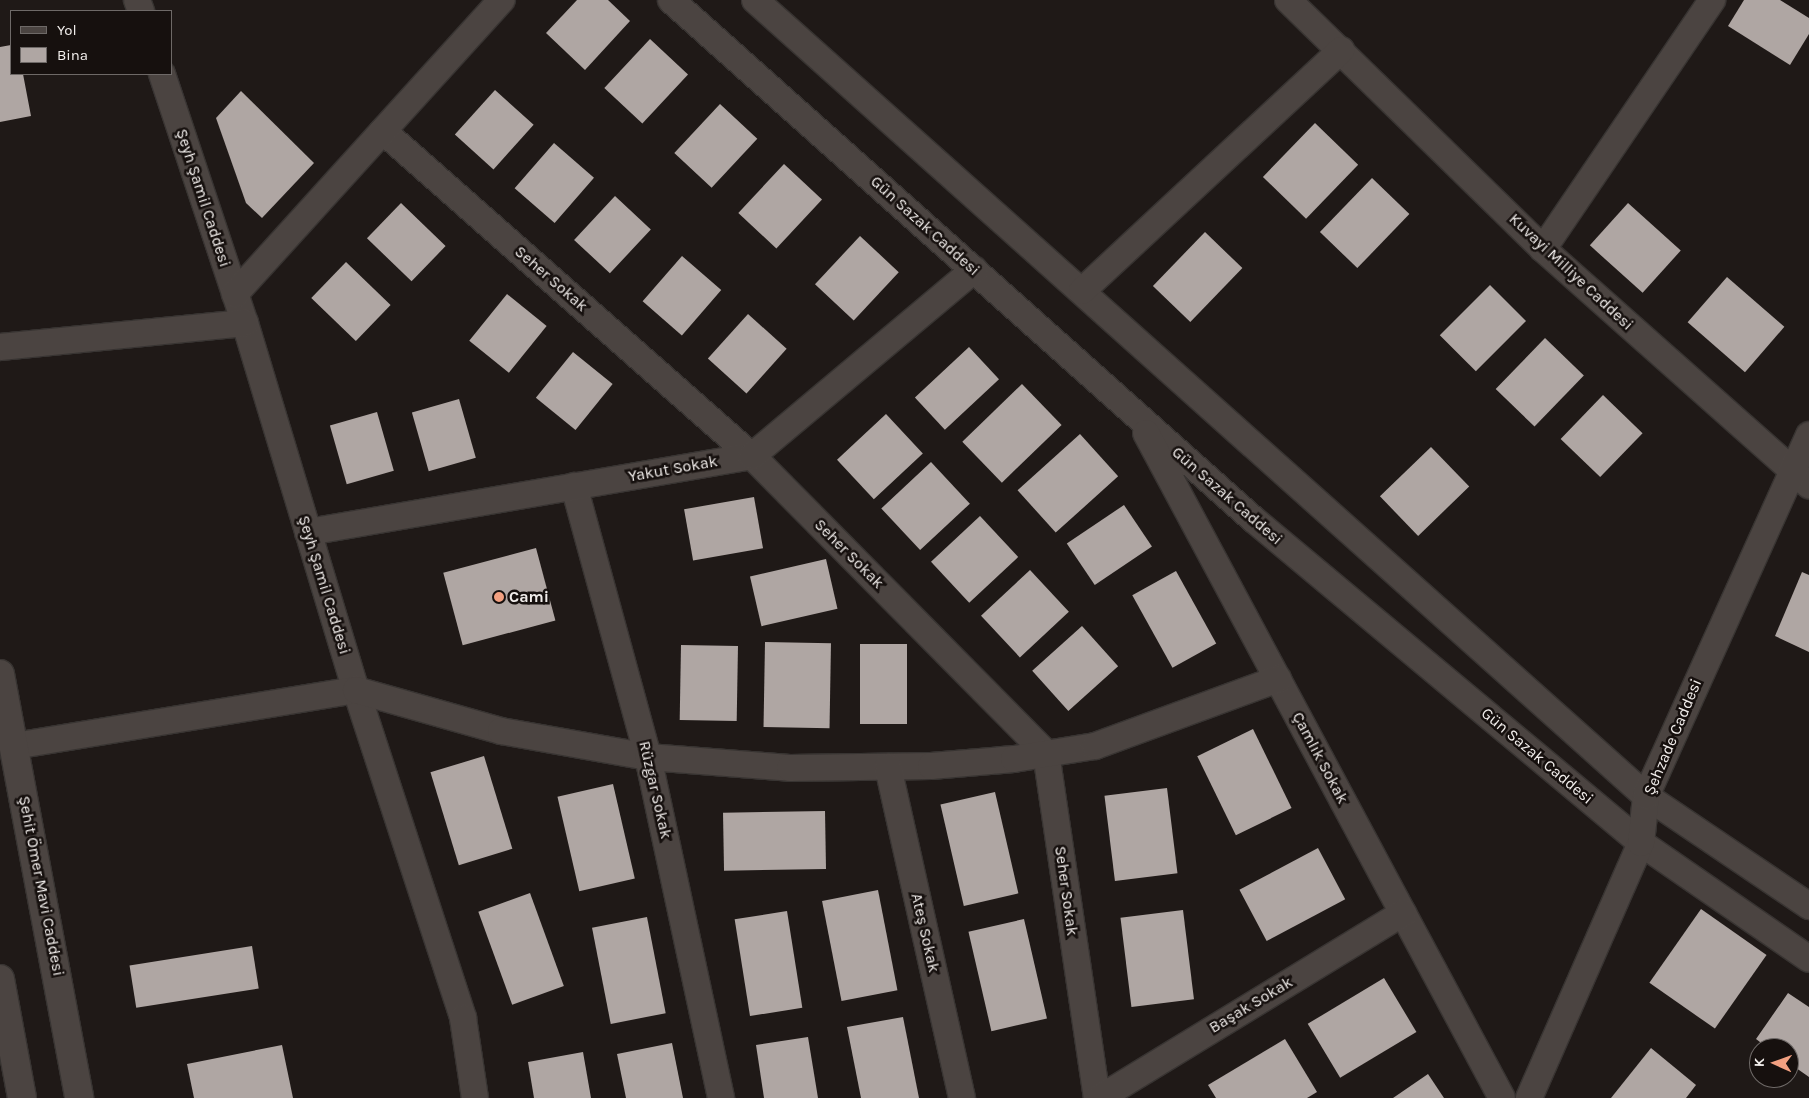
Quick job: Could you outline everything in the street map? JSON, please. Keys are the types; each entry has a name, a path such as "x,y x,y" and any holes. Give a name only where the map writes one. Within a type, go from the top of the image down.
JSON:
{"main road":[{"name":"Şehit Ömer Mavi Caddesi","path":"0,674 79,1098"},
{"path":"0,979 22,1098"}],"street":[{"path":"235,294 502,0"},
{"name":"Gün Sazak Caddesi","path":"671,0 1252,520 1641,843 1809,959"},
{"path":"756,0 1646,796 1809,906"},
{"name":"Kuvayi Milliye Caddesi","path":"1288,0 1543,249 1800,477"},
{"path":"1543,249 1712,0"},
{"path":"1082,291 1341,50"},
{"name":"Şeyh Şamil Caddesi","path":"162,75 245,324 356,690 463,1018 475,1098"},
{"name":"Seher Sokak","path":"383,131 752,456 1046,753 1098,1098"},
{"path":"752,456 974,270"},
{"path":"0,347 245,324"},
{"name":"Çamlık Sokak","path":"1138,418 1502,1098"},
{"name":"Şehzade Caddesi","path":"1529,1098 1641,843 1646,796 1800,477 1809,435"},
{"name":"Yakut Sokak","path":"308,532 752,456"},
{"name":"Rüzgar Sokak","path":"574,486 648,756 720,1098"},
{"path":"14,746 356,690 501,731 648,756 790,768 888,768 1046,753 1095,746 1278,679"},
{"name":"Ateş Sokak","path":"888,768 962,1098"},
{"name":"Başak Sokak","path":"1098,1098 1403,913"}],"building":[{"path":"577,0 608,0 630,21 585,70 546,33"},
{"path":"1744,0 1780,0 1809,18 1809,34 1790,65 1728,26"},
{"path":"650,39 688,74 642,123 604,88"},
{"path":"10,45 10,75 23,75 31,116 0,122 0,47"},
{"path":"495,90 534,125 493,169 455,135"},
{"path":"241,91 314,163 262,218 246,203 216,118"},
{"path":"720,104 757,139 712,188 674,153"},
{"path":"1315,123 1358,165 1306,219 1263,177"},
{"path":"554,143 594,178 555,223 515,188"},
{"path":"784,164 822,199 776,248 738,213"},
{"path":"1372,178 1409,214 1357,268 1320,232"},
{"path":"615,196 651,229 610,273 574,240"},
{"path":"401,203 446,246 412,281 367,238"},
{"path":"1628,203 1681,251 1643,293 1590,245"},
{"path":"1205,232 1242,268 1190,322 1153,286"},
{"path":"860,236 899,272 854,320 815,284"},
{"path":"682,256 721,290 682,335 643,301"},
{"path":"346,262 391,305 356,341 311,298"},
{"path":"1727,277 1784,327 1745,372 1688,322"},
{"path":"1490,285 1526,321 1476,371 1440,335"},
{"path":"507,294 547,326 509,373 469,341"},
{"path":"748,314 787,349 746,393 708,359"},
{"path":"1545,338 1584,376 1535,427 1496,389"},
{"path":"969,347 999,379 945,430 915,397"},
{"path":"573,352 613,384 576,430 536,398"},
{"path":"1022,384 1062,425 1002,483 962,442"},
{"path":"1603,395 1643,433 1600,477 1561,439"},
{"path":"459,399 476,458 429,471 412,413"},
{"path":"377,412 394,471 347,484 330,426"},
{"path":"886,414 923,453 874,499 837,460"},
{"path":"1080,434 1118,476 1056,533 1018,490"},
{"path":"1431,447 1469,487 1418,536 1380,496"},
{"path":"931,462 970,504 920,550 881,508"},
{"path":"754,497 763,548 693,561 684,509"},
{"path":"1124,505 1152,546 1095,585 1067,544"},
{"path":"980,516 1018,557 969,603 931,562"},
{"name":"Cami","path":"536,548 555,620 463,645 443,573"},
{"path":"826,559 837,609 761,626 750,577"},
{"path":"1030,570 1069,612 1020,657 981,616"},
{"path":"1176,571 1216,644 1173,668 1132,595"},
{"path":"1802,572 1809,575 1809,652 1775,636"},
{"path":"1082,626 1118,666 1068,711 1032,671"},
{"path":"765,642 831,643 830,728 764,727"},
{"path":"860,644 907,644 907,724 860,724"},
{"path":"681,645 738,646 737,721 680,720"},
{"path":"1253,729 1292,808 1236,835 1197,756"},
{"path":"484,756 512,849 459,865 430,772"},
{"path":"613,784 635,879 579,891 557,797"},
{"path":"1167,788 1177,873 1115,881 1104,796"},
{"path":"995,792 1018,893 964,906 940,805"},
{"path":"825,811 826,869 724,871 723,813"},
{"path":"1318,848 1345,899 1267,941 1239,890"},
{"path":"878,890 897,990 842,1001 822,901"},
{"path":"530,893 564,986 512,1005 478,912"},
{"path":"1701,909 1767,955 1715,1029 1649,983"},
{"path":"1183,910 1194,999 1131,1007 1120,918"},
{"path":"787,911 802,1008 750,1016 735,919"},
{"path":"647,917 666,1013 611,1024 592,928"},
{"path":"1024,919 1047,1018 991,1031 968,932"},
{"path":"252,946 259,988 136,1008 130,965"},
{"path":"1384,978 1416,1032 1340,1078 1308,1024"},
{"path":"1788,993 1809,1007 1809,1077 1799,1070 1799,1038 1757,1038"},
{"path":"903,1017 919,1098 861,1098 847,1027"},
{"path":"808,1037 818,1098 764,1098 756,1045"},
{"path":"1285,1039 1317,1092 1307,1098 1216,1098 1208,1085"},
{"path":"672,1043 683,1098 626,1098 617,1054"},
{"path":"282,1045 293,1098 194,1098 187,1064"},
{"path":"1651,1048 1696,1085 1686,1098 1611,1098"},
{"path":"583,1052 591,1098 534,1098 528,1062"},
{"path":"1428,1074 1444,1098 1393,1098"}],"place":[{"name":"Cami","path":"499,597"}]}
